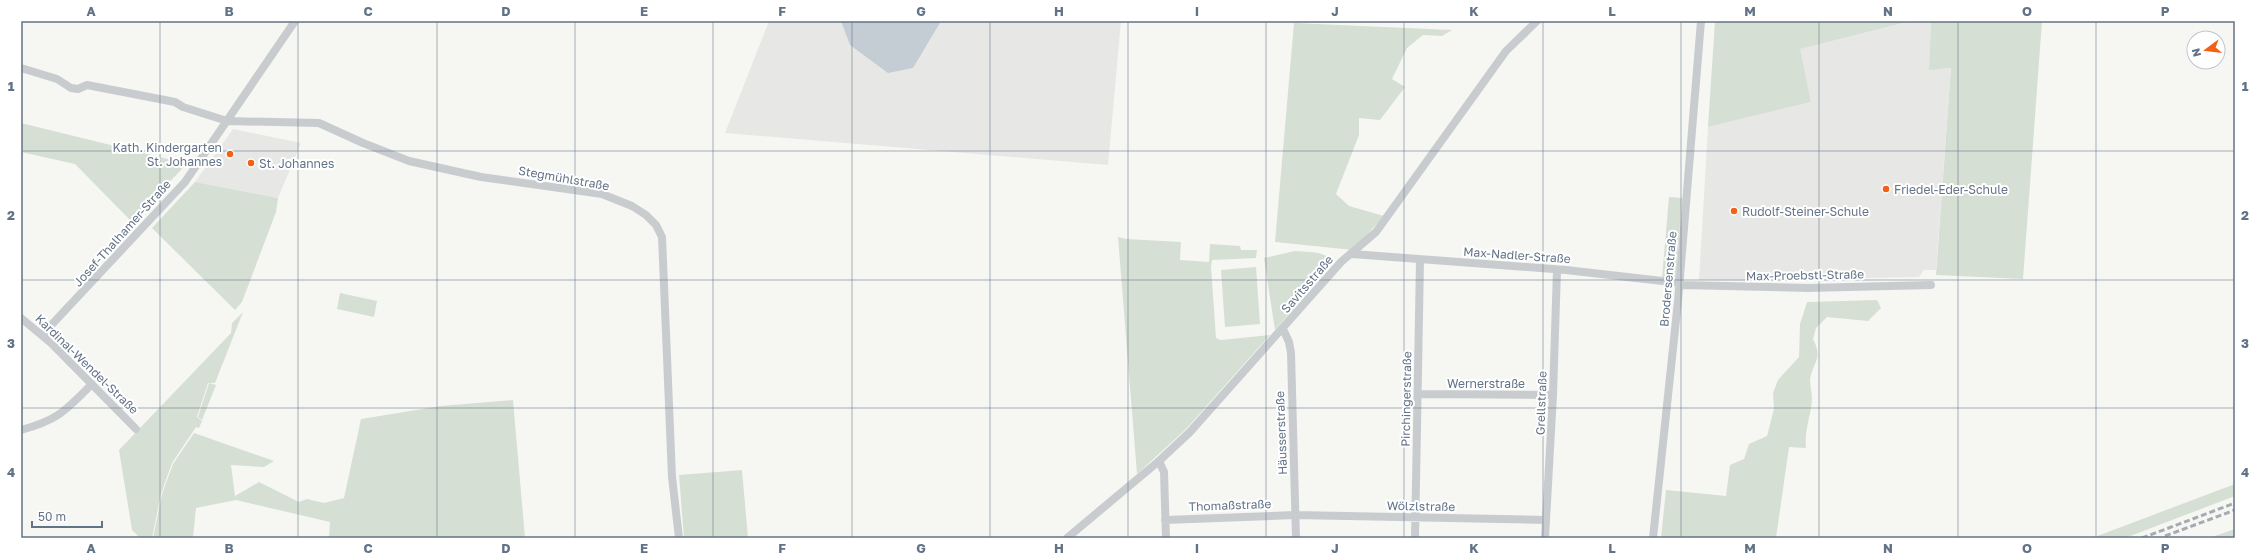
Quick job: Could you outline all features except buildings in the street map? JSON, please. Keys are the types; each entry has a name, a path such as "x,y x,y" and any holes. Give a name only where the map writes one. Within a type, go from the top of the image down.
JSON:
{"street":[{"name":"Josef-Thalhamer-Straße","path":"42,336 185,182 295,21"},
{"name":"Savitsstraße","path":"1067,538 1160,461 1190,432 1341,262 1376,232 1398,204 1506,51 1537,21"},
{"name":"Brodersenstraße","path":"1653,538 1680,284 1701,21"},
{"name":"Stegmühlstraße","path":"21,68 57,79 71,88 78,89 87,85 176,102 183,107 227,121 319,122 363,143 409,160 481,177 602,194 632,206 646,215 656,225 662,237 672,477 679,538"},
{"name":"Max-Nadler-Straße","path":"1352,254 1557,270 1680,284"},
{"name":"Pirchingerstraße","path":"1415,538 1420,260"},
{"name":"Grellstraße","path":"1545,538 1554,395 1557,270"},
{"name":"Max-Proebstl-Straße","path":"1680,284 1808,288 1931,285"},
{"name":"Kardinal-Wendel-Straße","path":"21,318 92,384 136,429"},
{"name":"Häusserstraße","path":"1283,329 1289,342 1291,353 1296,538"},
{"path":"21,430 44,424 54,419 92,384"},
{"name":"Wernerstraße","path":"1418,394 1554,395"},
{"path":"1160,461 1164,472 1166,538"},
{"name":"Wölzlstraße","path":"1295,515 1546,520"},
{"name":"Thomaßstraße","path":"1165,520 1295,515"}],"shaded area":[{"path":"769,21 1121,21 1108,165 725,133"},
{"path":"841,21 941,21 913,68 888,73 850,45"},
{"path":"1715,21 1911,21 1800,49 1811,102 1708,127"},
{"path":"1911,21 1931,21 1929,69 1951,68 1936,270 1924,270 1919,277 1815,279 1809,276 1802,281 1699,280 1708,127 1811,102 1799,49"},
{"path":"1931,21 2042,21 2023,279 1936,275 1951,68 1929,70"},
{"path":"1294,23 1452,30 1442,36 1423,35 1407,48 1392,79 1405,87 1380,120 1359,118 1359,135 1336,194 1349,206 1384,216 1353,250 1275,242"},
{"path":"21,123 184,163 181,170 131,221 75,164 21,152"},
{"name":"St. Johannes","path":"233,129 301,143 278,198 195,182"},
{"path":"195,182 278,198 276,212 242,302 235,310 152,228"},
{"path":"1669,197 1682,198 1676,279 1662,278"},
{"path":"1118,237 1126,239 1181,242 1180,260 1209,262 1210,244 1240,246 1241,250 1257,250 1256,258 1212,260 1211,267 1216,338 1221,340 1270,335 1186,429 1137,474"},
{"path":"1295,251 1321,254 1330,258 1333,262 1275,330 1264,258"},
{"path":"1256,267 1260,324 1225,327 1221,270"},
{"path":"340,293 377,301 374,317 337,309"},
{"path":"1877,300 1881,308 1868,321 1827,317 1816,328 1813,339 1816,346 1817,356 1810,380 1812,399 1806,436 1806,448 1789,447 1776,538 1661,538 1666,490 1726,496 1730,465 1744,459 1749,444 1767,436 1774,409 1773,393 1778,380 1799,357 1800,324 1807,302"},
{"path":"243,312 215,383 208,383 197,417 202,421 199,428 196,427 172,463 161,494 152,538 140,538 132,530 119,450 231,333 232,323"},
{"path":"209,383 216,385 202,420 198,417"},
{"path":"513,400 525,538 329,538 330,522 236,500 196,508 193,538 153,538 162,494 173,464 194,433 274,461 264,467 231,465 235,496 259,482 299,502 307,499 324,503 344,498 361,419 441,406"},
{"path":"742,470 748,538 684,538 679,475"},
{"path":"2235,484 2235,496 2125,538 2092,538"},
{"path":"2235,529 2235,538 2209,538"}],"railway":[{"path":"2142,538 2235,503"},
{"path":"2165,536 2235,510"}],"place":[{"name":"Kath. Kindergarten St. Johannes","path":"230,154"},
{"name":"St. Johannes","path":"251,163"},
{"name":"Friedel-Eder-Schule","path":"1886,189"},
{"name":"Rudolf-Steiner-Schule","path":"1734,211"}]}
